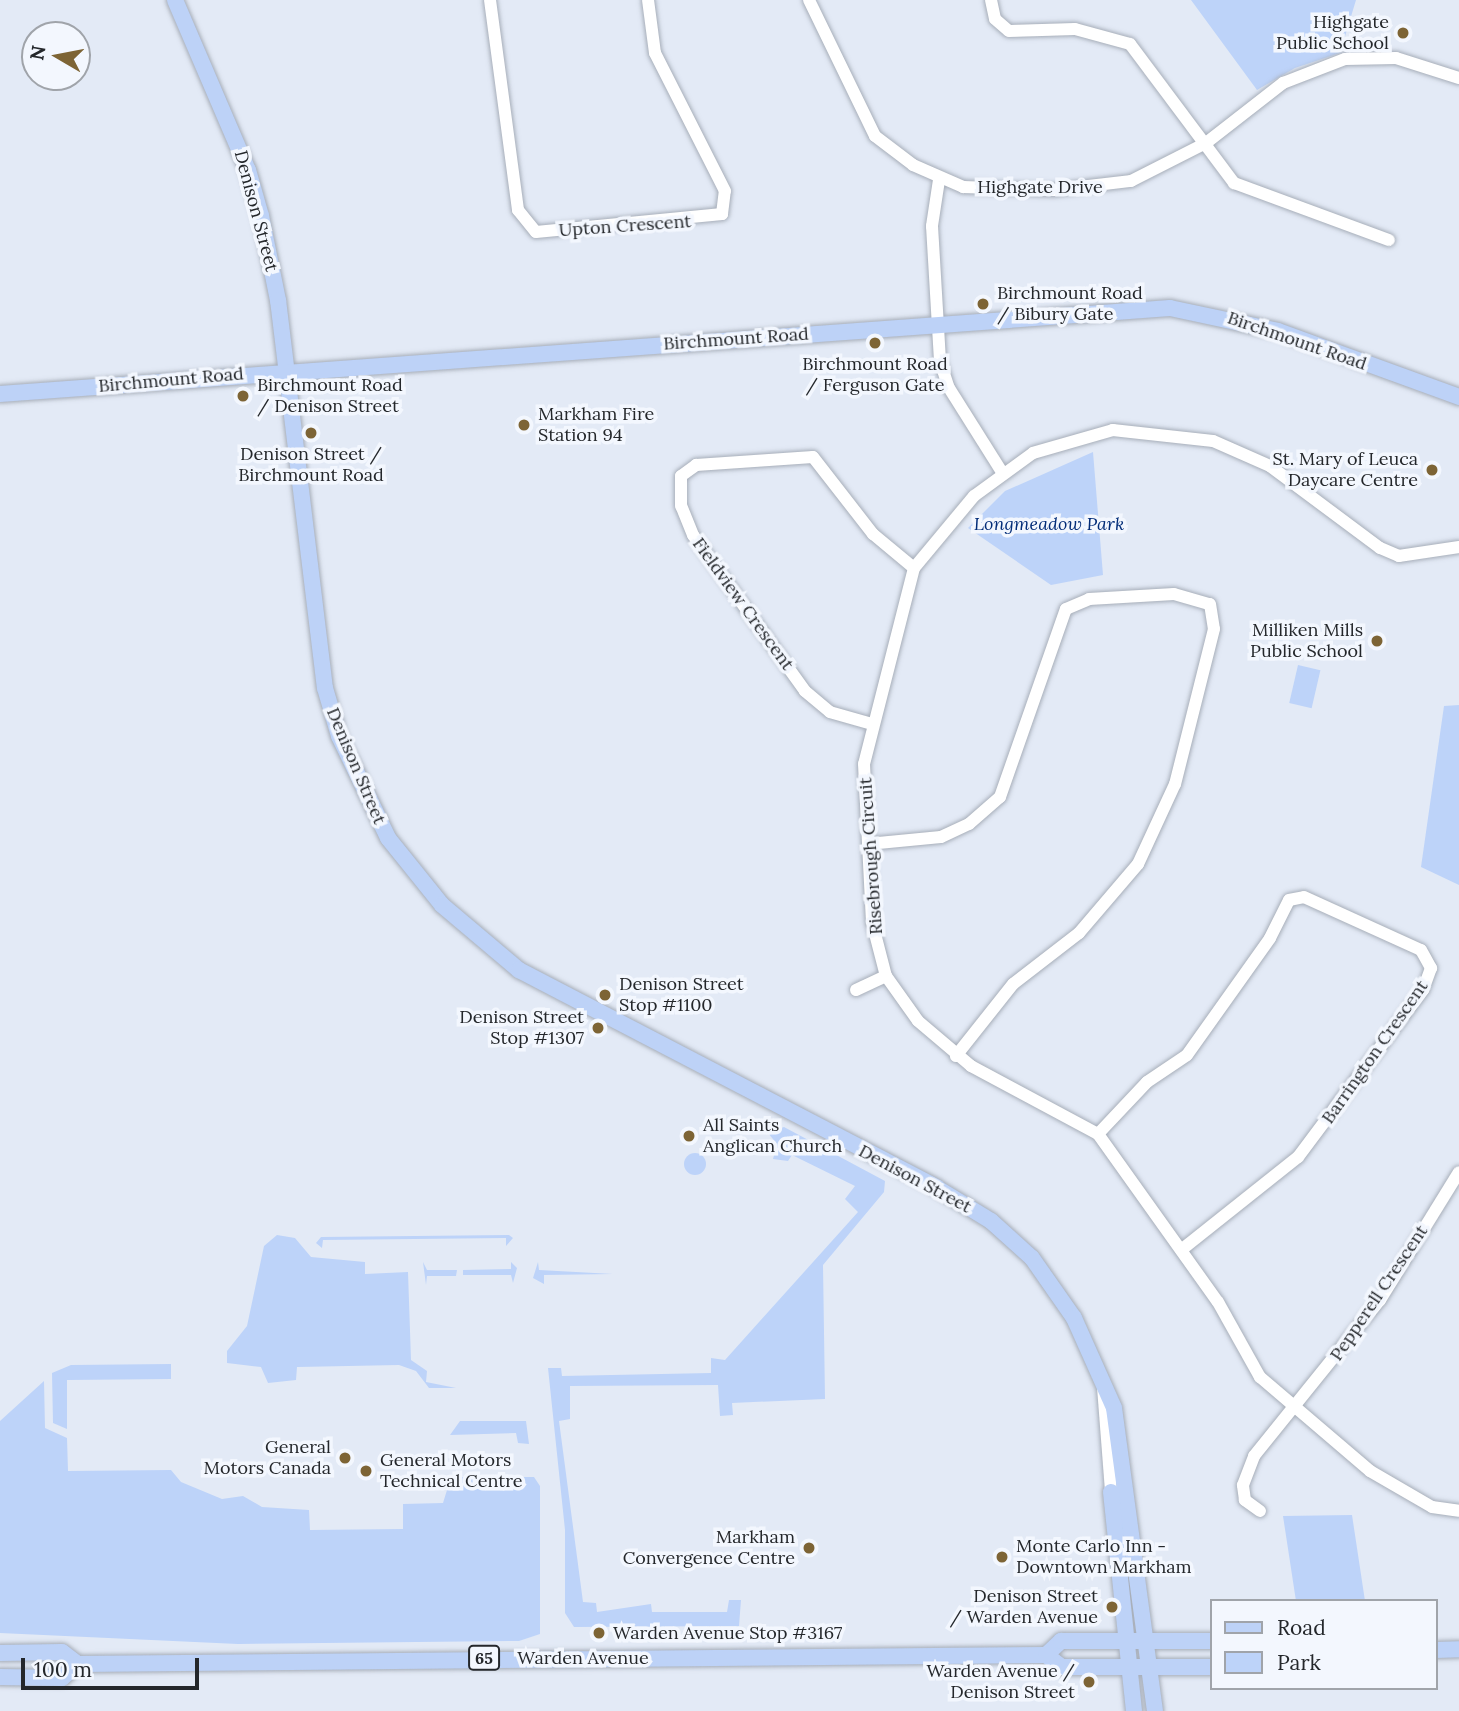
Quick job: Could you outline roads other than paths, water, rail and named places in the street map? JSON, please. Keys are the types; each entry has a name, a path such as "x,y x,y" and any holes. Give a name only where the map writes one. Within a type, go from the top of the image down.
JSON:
{"main road":[{"name":"Denison Street","path":"175,0 248,170 271,258 325,688 368,802 412,872 481,942 537,982 991,1221 1052,1283 1114,1408 1148,1641 1155,1711"},
{"name":"Birchmount Road","path":"0,394 286,369 936,324 1086,309 1213,313 1459,397"},
{"name":"Denison Street","path":"1111,1492 1134,1711"},
{"name":"Warden Avenue","path":"1046,1655 1061,1641 1210,1642"},
{"path":"1438,1650 1459,1649"},
{"name":"Warden Avenue","path":"0,1653 62,1652 78,1664 1046,1655 1062,1667 1210,1667"},
{"name":"Warden Avenue","path":"0,1677 62,1678 78,1664"}],"street":[{"name":"Upton Crescent","path":"490,0 518,210 536,232 563,232 722,214 725,191 655,52 648,0"},
{"name":"Highgate Drive","path":"809,0 875,136 939,180 989,188 1109,188 1206,143 1283,83 1345,59 1396,58 1459,78"},
{"path":"991,0 995,19 1009,31 1075,29 1130,44 1234,183 1389,240"},
{"path":"939,180 932,226 936,324 949,388 1002,472"},
{"name":"Risebrough Circuit","path":"1459,547 1436,554 1389,552 1270,466 1213,441 1174,433 1123,429 1080,436 1002,472 945,524 914,568 872,724 864,764 872,922 887,976 918,1021 956,1056 1098,1134 1181,1250 1249,1362 1294,1410 1401,1492 1459,1511"},
{"name":"Fieldview Crescent","path":"872,724 830,712 805,691 693,535 681,506 681,476 696,465 813,457 873,534 914,568"},
{"path":"868,844 941,836 969,824 1000,797 1066,609 1089,599 1174,594 1210,604 1214,629 1175,784 1139,864 1079,933 1013,984 956,1056"},
{"name":"Barrington Crescent","path":"1098,1134 1147,1082 1187,1055 1270,938 1289,900 1304,897 1422,950 1431,968 1423,990 1298,1157 1181,1250"},
{"path":"856,990 887,976"},
{"name":"Pepperell Crescent","path":"1260,1511 1245,1500 1246,1471 1380,1300 1459,1172"},
{"name":"Denison Street","path":"1103,1387 1111,1492"}],"place":[{"name":"Highgate Public School","path":"1403,33"},
{"name":"Birchmount Road / Bibury Gate","path":"983,304"},
{"name":"Birchmount Road / Ferguson Gate","path":"875,343"},
{"name":"Birchmount Road / Denison Street","path":"243,396"},
{"name":"Markham Fire Station 94","path":"524,425"},
{"name":"Denison Street / Birchmount Road","path":"311,433"},
{"name":"St. Mary of Leuca Daycare Centre","path":"1432,470"},
{"name":"Milliken Mills Public School","path":"1377,641"},
{"name":"Denison Street Stop #1100","path":"605,995"},
{"name":"Denison Street Stop #1307","path":"598,1028"},
{"name":"All Saints Anglican Church","path":"689,1136"},
{"name":"General Motors Canada","path":"345,1458"},
{"name":"General Motors Technical Centre","path":"366,1471"},
{"name":"Markham Convergence Centre","path":"809,1548"},
{"name":"Monte Carlo Inn - Downtown Markham","path":"1002,1557"},
{"name":"Denison Street / Warden Avenue","path":"1112,1607"},
{"name":"Warden Avenue Stop #3167","path":"599,1633"},
{"name":"Warden Avenue / Denison Street","path":"1089,1682"}],"park label":[{"name":"Longmeadow Park","path":"1049,524"}]}
